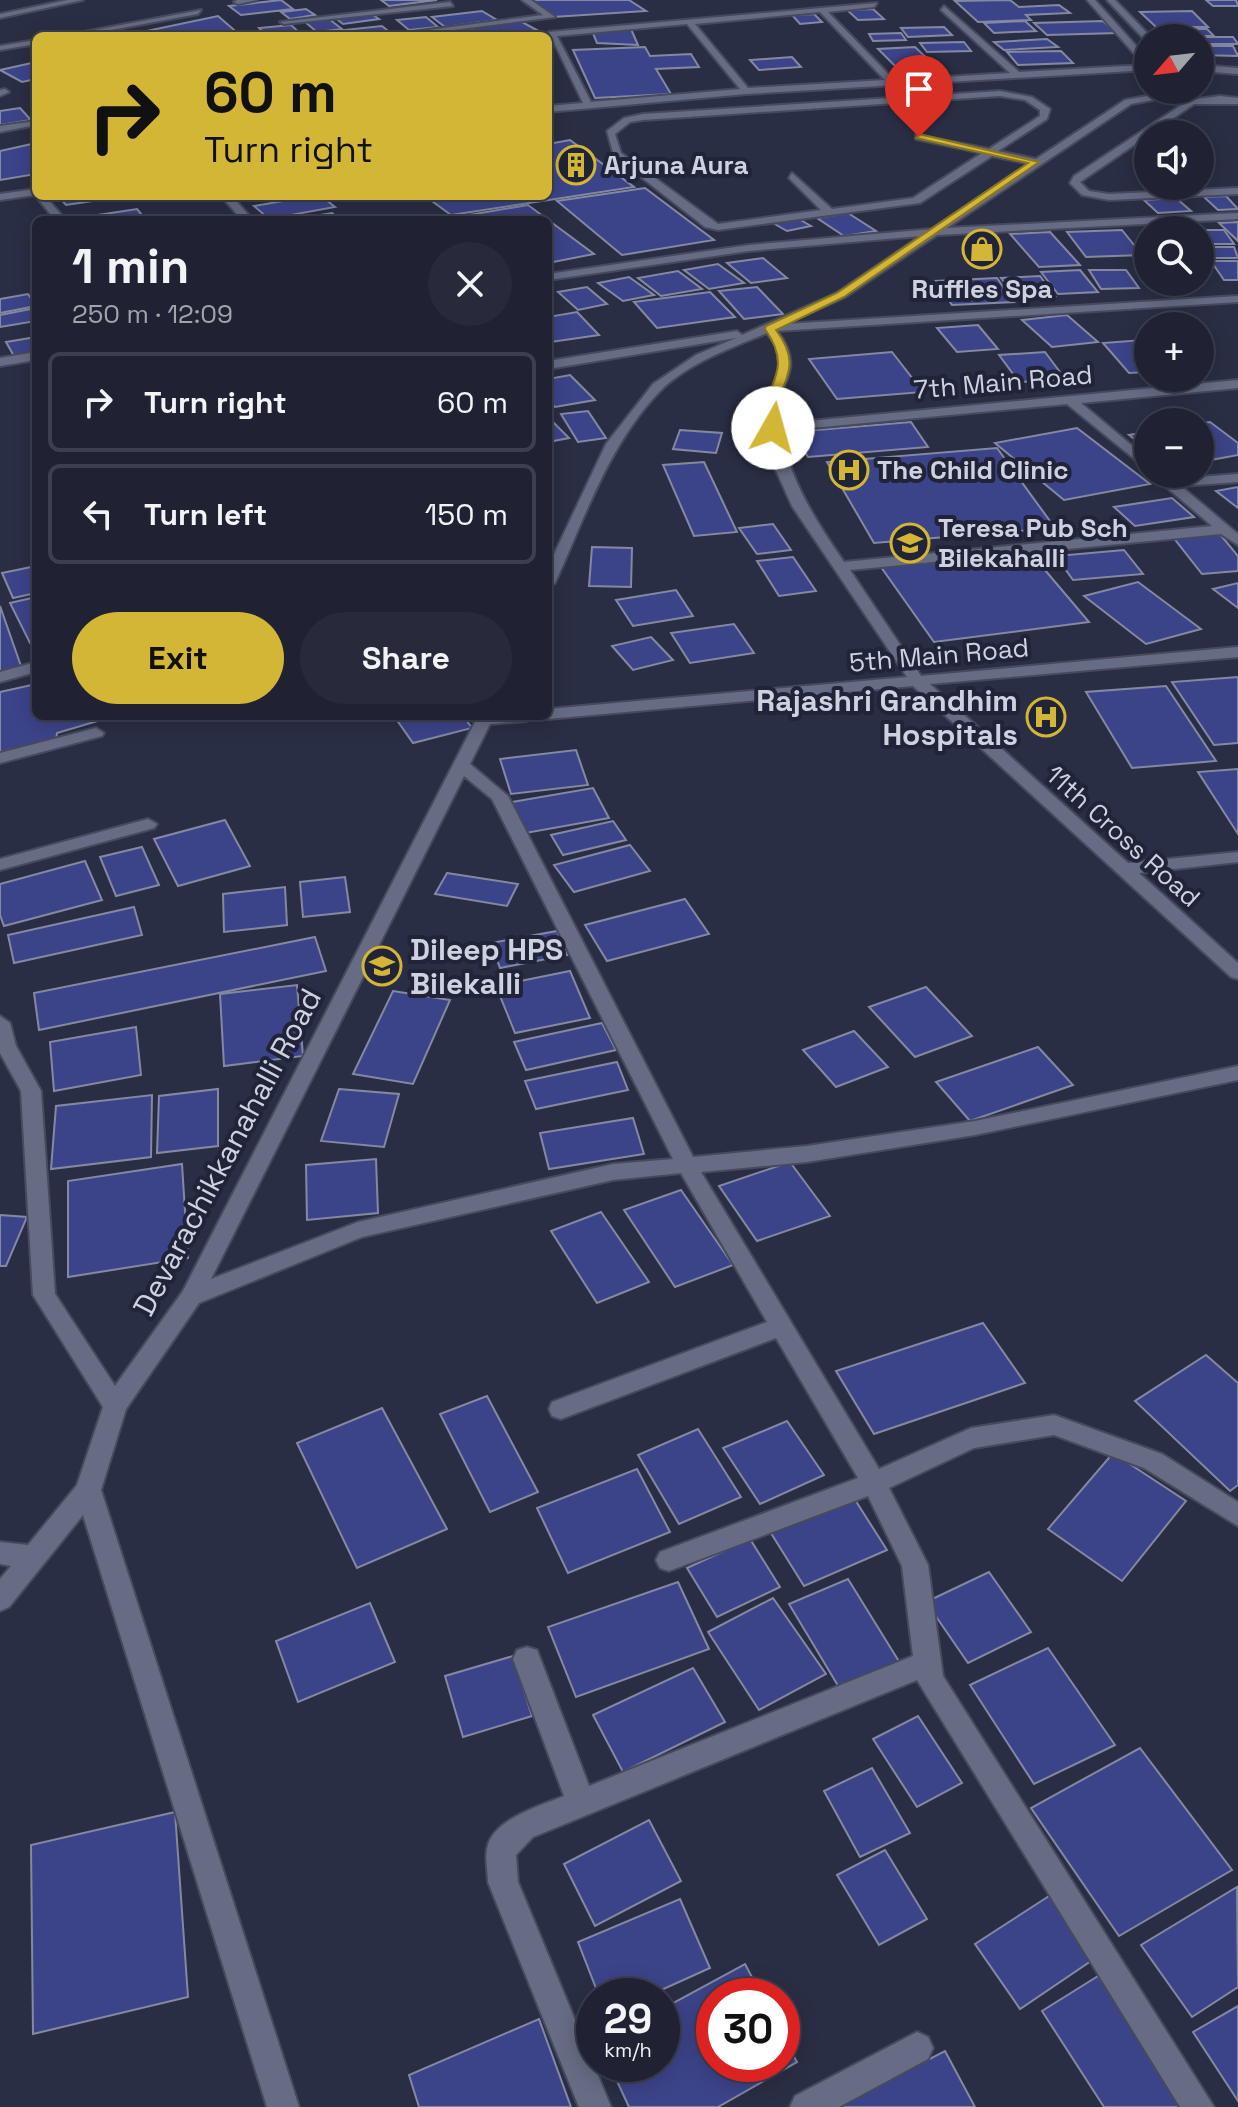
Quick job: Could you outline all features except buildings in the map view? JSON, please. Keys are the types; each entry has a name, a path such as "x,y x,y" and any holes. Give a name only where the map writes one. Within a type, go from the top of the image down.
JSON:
{"street":[{"path":"0,16 79,0"},
{"path":"238,2 253,0"},
{"path":"356,0 382,19"},
{"path":"428,32 551,17 526,0"},
{"path":"1091,0 1134,59"},
{"path":"1111,0 1134,24"},
{"path":"284,22 450,4"},
{"path":"588,105 552,34 874,5"},
{"path":"944,8 1016,74"},
{"path":"821,9 892,82"},
{"path":"88,32 198,12"},
{"path":"689,22 746,91"},
{"path":"392,27 399,32"},
{"path":"5,63 0,50 32,43"},
{"path":"1214,68 1236,68"},
{"path":"552,109 746,91 1016,74 1134,73"},
{"path":"904,81 934,110"},
{"path":"1128,102 1127,94 1134,85"},
{"path":"981,93 1019,95 1037,101 1045,109 1044,117 990,152 916,201 718,227 709,225 617,154 610,133 627,120 643,117 981,93"},
{"path":"552,572 612,444 657,387 700,358 841,295 1035,162 1134,101"},
{"path":"1238,101 1192,102 1077,178 1075,183 1086,193 1109,197 1238,191"},
{"path":"0,129 32,123"},
{"path":"1081,134 1096,136"},
{"path":"919,137 1035,162"},
{"path":"1110,139 1134,144"},
{"path":"792,176 830,213"},
{"path":"0,197 32,194"},
{"path":"43,200 57,216"},
{"path":"230,200 244,216"},
{"path":"552,276 749,248 933,232 1238,216"},
{"path":"552,364 770,329 1238,299"},
{"name":"11th Cross Road","path":"770,329 782,345 786,367 769,413 781,466 799,506 917,681 1238,973"},
{"path":"0,362 31,361"},
{"name":"7th Main Road","path":"773,428 1238,384"},
{"path":"1070,400 1134,454"},
{"path":"1214,478 1238,478"},
{"path":"1175,488 1238,541"},
{"path":"839,567 1224,529"},
{"name":"5th Main Road","path":"552,714 1238,652"},
{"path":"0,677 32,668"},
{"name":"Devarachikkanahalli Road","path":"0,1599 88,1490 115,1406 191,1297 484,720"},
{"path":"0,758 96,733"},
{"path":"461,765 499,796 688,1167 874,1483 915,1565 930,1679 1198,2107"},
{"path":"0,865 148,824"},
{"path":"1124,869 1238,857"},
{"path":"0,1023 6,1046 31,1091 44,1295 115,1406"},
{"path":"191,1297 358,1230 613,1172 807,1154 975,1128 1238,1073"},
{"path":"561,1409 782,1326"},
{"path":"669,1560 874,1483 971,1438 1054,1425 1153,1461 1238,1515"},
{"path":"88,1490 283,2107"},
{"path":"0,1553 34,1557"},
{"path":"527,1659 582,1805"},
{"path":"595,2107 503,1882 501,1850 523,1827 928,1663"},
{"path":"806,2107 917,2048"}],"place":[{"name":"Arjuna Aura","path":"576,165"},
{"name":"Ruffles Spa","path":"982,249"},
{"name":"The Child Clinic","path":"849,470"},
{"name":"Teresa Pub Sch Bilekahalli","path":"910,543"},
{"name":"Rajashri Grandhim Hospitals","path":"1046,717"},
{"name":"Dileep HPS Bilekalli","path":"382,966"}],"route":[{"path":"773,428 769,413 786,367 782,345 770,329 841,295 1035,162 919,137"}]}
